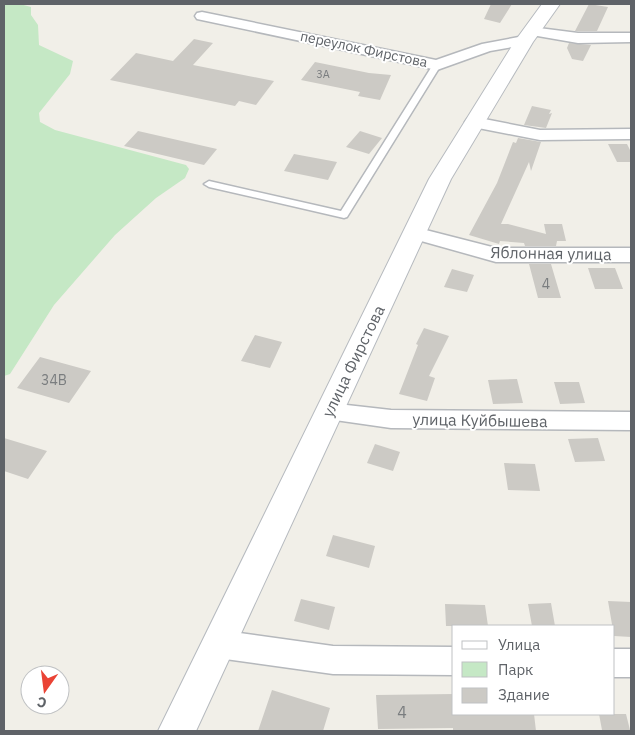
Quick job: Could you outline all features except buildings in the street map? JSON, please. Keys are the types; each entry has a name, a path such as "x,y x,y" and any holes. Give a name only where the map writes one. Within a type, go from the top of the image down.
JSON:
{"main road":[{"name":"улица Фирстова","path":"178,731 440,179 528,36 551,4"}],"street":[{"name":"переулок Фирстова","path":"202,16 437,65 528,36 631,38"},
{"path":"474,122 540,135 631,134"},
{"name":"Яблонная улица","path":"414,233 496,255 631,255"},
{"name":"улица Куйбышева","path":"329,412 391,419 631,421"},
{"path":"218,644 333,660 452,661"},
{"path":"615,663 631,663"}],"lane":[{"path":"209,184 344,215 437,65"}],"green space":[{"path":"4,4 20,4 31,7 31,15 38,25 39,45 73,61 70,74 39,113 40,122 55,130 186,165 189,169 185,178 156,198 115,235 54,305 10,374 4,376"}]}
